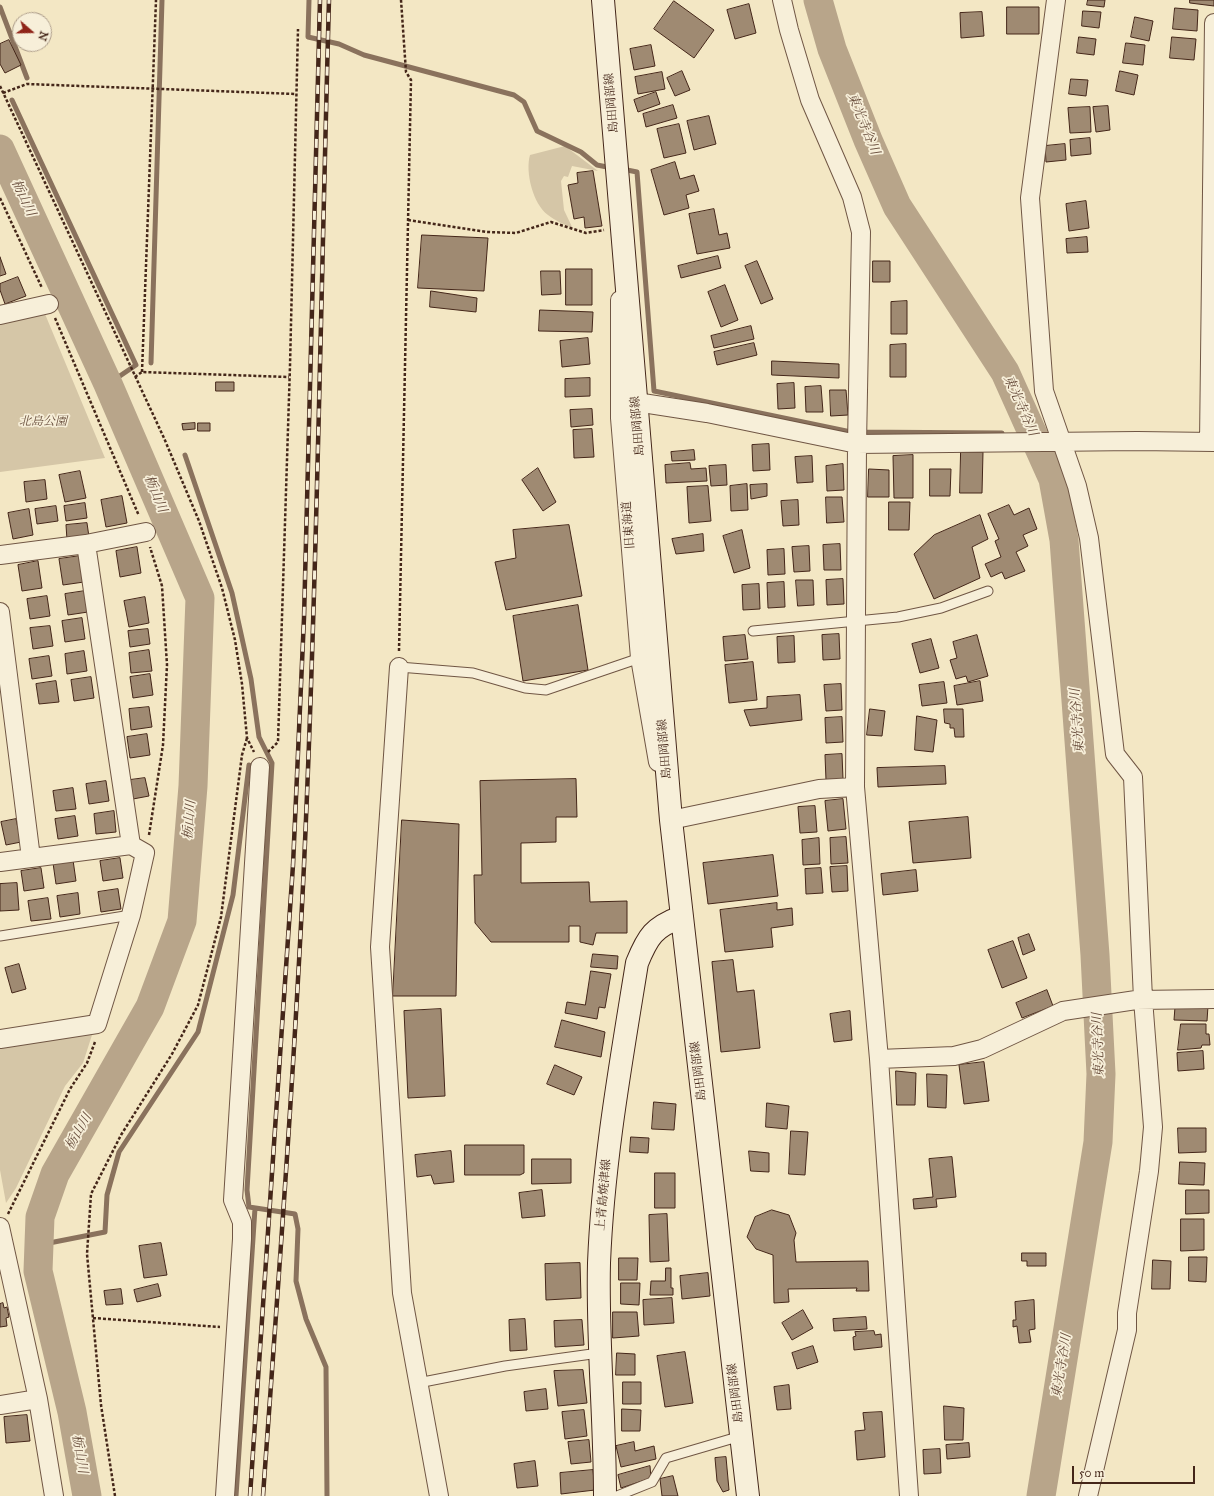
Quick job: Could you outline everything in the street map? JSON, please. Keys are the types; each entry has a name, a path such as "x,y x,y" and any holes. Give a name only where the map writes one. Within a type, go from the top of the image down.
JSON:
{"main road":[{"name":"島田岡部線","path":"603,0 671,820 748,1496"},
{"name":"上青島焼津線","path":"605,1496 599,1353 599,1270 603,1195 613,1114 638,963 644,944 662,924 681,917"}],"street":[{"path":"782,0 789,30 810,100 852,197 861,232 857,444 855,788 879,1059 909,1496"},
{"path":"1056,0 1030,198 1044,391 1058,443 1076,486 1089,538 1115,754 1133,777 1139,1000 1153,1127 1150,1171 1127,1313 1127,1330 1088,1496"},
{"path":"636,402 707,413 857,444 1137,441 1212,442 1214,23"},
{"name":"旧東海道","path":"622,228 619,328 620,418 640,658 652,734 671,820"},
{"path":"0,315 49,304"},
{"path":"0,555 86,544 146,532"},
{"path":"0,1039 97,1024 131,915 138,849 86,544"},
{"path":"0,612 32,858"},
{"path":"399,667 380,947 402,1293 439,1496"},
{"path":"225,1496 242,1222 233,1200 259,764"},
{"path":"671,820 819,789 855,788"},
{"path":"0,862 138,849"},
{"path":"879,1059 954,1056 982,1049 1063,1011 1139,1000 1214,999"},
{"path":"0,1228 6,1288 23,1324 38,1399 54,1496"},
{"path":"0,1405 38,1399"}],"lane":[{"path":"753,631 898,617 942,608 988,591"},
{"path":"399,667 474,673 525,688 546,690 640,658"},
{"path":"0,936 131,915"},
{"path":"418,1383 505,1366 599,1353"},
{"path":"617,1496 652,1482 666,1458 741,1436"}],"path":[{"path":"142,372 156,0"},
{"path":"399,667 411,80 406,72 401,0"},
{"path":"0,86 164,438 199,521 222,588 235,640 242,684 247,738 259,764 278,742 298,29"},
{"path":"3,93 27,84 296,94"},
{"path":"0,198 49,304 146,532 162,586 167,665 162,752 138,849"},
{"path":"408,220 487,232 516,234 551,222 586,233 622,228"},
{"path":"135,377 142,372 289,377"},
{"path":"116,1496 101,1405 87,1254 91,1194 121,1135 172,1054 198,1005 221,917 242,755 247,738"},
{"path":"0,1228 70,1089 86,1063 97,1034 97,1024"},
{"path":"93,1318 236,1328"}],"green space":[{"path":"565,146 598,171 572,166 568,177 564,176 561,181 564,210 573,229 554,219 543,210 534,196 529,170 530,155"},
{"name":"北島公園","path":"45,314 105,458 0,472 0,323"},
{"path":"87,1032 92,1035 83,1063 65,1086 16,1188 6,1203 0,1170 0,1046"}],"building":[{"path":"1088,0 1105,0 1104,7 1087,5"},
{"path":"1190,0 1214,0 1214,6 1190,3"},
{"path":"674,1 714,30 694,58 654,29"},
{"path":"749,4 756,33 735,39 727,10"},
{"path":"1007,7 1039,7 1039,34 1007,34"},
{"path":"1175,8 1198,10 1197,31 1173,29"},
{"path":"1083,11 1101,12 1099,28 1082,26"},
{"path":"982,12 984,36 961,38 960,13"},
{"path":"1135,17 1153,21 1149,41 1131,37"},
{"path":"1079,37 1096,39 1094,55 1077,53"},
{"path":"1172,37 1196,39 1194,60 1170,58"},
{"path":"9,40 12,46 12,52 15,52 21,65 5,73 0,64 0,44"},
{"path":"1126,43 1145,45 1143,65 1123,63"},
{"path":"651,45 655,66 634,70 630,49"},
{"path":"682,71 690,90 675,96 667,78"},
{"path":"1120,71 1138,75 1134,95 1116,91"},
{"path":"662,72 665,89 638,94 635,77"},
{"path":"1071,79 1088,80 1086,96 1069,94"},
{"path":"656,92 660,104 638,112 634,100"},
{"path":"673,105 677,118 646,127 643,114"},
{"path":"1108,106 1110,130 1096,132 1093,107"},
{"path":"1090,107 1091,132 1070,133 1068,108"},
{"path":"709,116 716,144 694,150 687,121"},
{"path":"679,124 686,153 664,158 657,129"},
{"path":"1090,138 1091,154 1071,156 1070,140"},
{"path":"1065,144 1066,160 1046,162 1045,146"},
{"path":"675,162 680,179 694,175 699,191 686,195 689,208 664,215 651,170"},
{"path":"593,171 602,226 585,228 584,217 574,219 568,185 578,183 577,173"},
{"path":"1086,201 1089,228 1069,231 1066,204"},
{"path":"714,209 719,235 727,233 730,248 697,254 689,214"},
{"path":"422,235 488,238 484,291 418,288"},
{"path":"1087,237 1088,252 1067,253 1066,239"},
{"path":"718,256 721,268 681,278 678,266"},
{"path":"0,257 6,274 0,276"},
{"path":"757,261 773,299 761,304 745,266"},
{"path":"873,261 890,261 890,282 873,282"},
{"path":"566,269 592,269 592,305 566,305"},
{"path":"541,271 560,271 561,294 542,295"},
{"path":"18,277 26,296 5,304 0,290 0,284"},
{"path":"725,285 738,320 721,327 708,292"},
{"path":"431,291 477,298 476,312 430,307"},
{"path":"907,301 907,334 891,334 891,302"},
{"path":"540,310 593,312 592,332 539,331"},
{"path":"751,326 754,339 714,348 711,336"},
{"path":"588,338 590,364 562,367 560,341"},
{"path":"754,343 757,355 717,365 714,352"},
{"path":"906,344 906,377 890,377 890,345"},
{"path":"772,361 839,364 839,378 772,375"},
{"path":"590,378 590,396 565,397 565,379"},
{"path":"216,382 234,382 234,391 216,391"},
{"path":"794,383 795,408 778,409 777,384"},
{"path":"821,386 823,412 806,412 805,387"},
{"path":"830,390 846,390 848,415 831,416"},
{"path":"592,409 593,425 571,427 570,410"},
{"path":"195,423 195,429 183,430 182,424"},
{"path":"198,423 210,423 210,431 198,431"},
{"path":"592,429 594,457 574,458 573,430"},
{"path":"769,444 770,470 753,471 752,445"},
{"path":"694,450 695,460 672,461 671,452"},
{"path":"961,452 983,452 982,493 960,493"},
{"path":"913,455 913,498 894,498 893,456"},
{"path":"812,456 813,482 797,483 795,457"},
{"path":"690,463 691,469 706,468 707,481 666,483 665,465"},
{"path":"843,464 844,490 827,491 826,466"},
{"path":"726,465 727,485 711,486 709,466"},
{"path":"538,468 556,502 543,511 522,480"},
{"path":"869,469 889,470 889,497 868,497"},
{"path":"930,469 951,469 950,496 930,496"},
{"path":"80,471 86,498 65,502 59,475"},
{"path":"45,480 47,499 26,502 24,482"},
{"path":"747,484 748,510 731,511 730,486"},
{"path":"767,484 767,496 751,499 750,485"},
{"path":"708,486 711,521 689,523 687,487"},
{"path":"122,496 127,523 106,527 101,500"},
{"path":"826,497 842,497 844,522 827,523"},
{"path":"798,500 799,525 783,526 781,501"},
{"path":"889,502 910,502 909,530 889,530"},
{"path":"85,503 87,518 66,521 64,506"},
{"path":"1009,505 1014,515 1029,508 1037,529 1023,535 1028,546 1016,552 1025,571 1005,579 1002,572 991,577 985,564 1001,557 995,541 999,539 988,514"},
{"path":"56,506 58,521 37,524 35,509"},
{"path":"29,509 33,535 13,539 8,513"},
{"path":"980,515 988,539 972,547 980,578 934,599 914,554 934,535"},
{"path":"87,523 89,537 67,540 66,525"},
{"path":"569,525 582,596 506,610 495,562 516,558 513,530"},
{"path":"742,530 750,568 734,573 723,536"},
{"path":"703,534 704,551 676,554 672,539"},
{"path":"840,544 841,570 824,570 823,545"},
{"path":"809,546 810,571 794,572 792,547"},
{"path":"137,547 141,573 120,577 116,551"},
{"path":"784,549 785,574 768,575 767,550"},
{"path":"80,556 84,582 63,585 59,559"},
{"path":"38,561 42,588 22,591 18,565"},
{"path":"843,579 844,604 827,605 826,580"},
{"path":"796,580 813,580 814,605 798,606"},
{"path":"784,582 785,607 768,608 767,583"},
{"path":"759,584 760,609 743,610 742,585"},
{"path":"85,591 88,612 68,615 65,594"},
{"path":"47,596 50,616 30,619 27,599"},
{"path":"145,597 149,623 129,627 124,601"},
{"path":"578,605 588,670 523,681 513,616"},
{"path":"82,618 85,639 65,642 62,621"},
{"path":"50,626 53,646 33,649 30,628"},
{"path":"148,629 150,644 130,647 128,631"},
{"path":"839,634 840,659 823,660 822,635"},
{"path":"745,635 748,659 725,661 723,637"},
{"path":"977,635 988,676 968,682 966,676 956,679 950,660 957,658 953,642"},
{"path":"794,636 795,662 778,663 777,637"},
{"path":"931,639 939,668 920,673 912,644"},
{"path":"149,650 152,671 131,673 129,653"},
{"path":"84,651 87,671 67,674 65,654"},
{"path":"49,656 52,676 32,679 29,659"},
{"path":"753,662 757,700 729,703 725,665"},
{"path":"150,674 153,695 133,698 130,677"},
{"path":"91,677 94,698 74,701 71,680"},
{"path":"56,681 59,702 39,704 36,684"},
{"path":"980,681 983,701 957,705 954,686"},
{"path":"944,682 947,703 922,706 919,685"},
{"path":"841,684 842,710 826,711 824,685"},
{"path":"800,695 802,720 750,726 744,710 767,708 767,697"},
{"path":"149,707 152,727 131,730 129,709"},
{"path":"870,709 885,711 882,736 867,735"},
{"path":"944,709 963,709 964,737 955,737 954,728 950,728 950,724 945,723"},
{"path":"917,716 937,720 933,752 915,750"},
{"path":"842,717 843,742 826,743 825,718"},
{"path":"147,734 150,755 130,758 127,737"},
{"path":"842,754 843,779 826,780 825,755"},
{"path":"945,766 946,784 878,787 877,768"},
{"path":"145,778 149,796 133,799 130,780"},
{"path":"576,779 577,817 556,817 556,842 521,843 521,883 589,882 590,902 627,901 627,933 596,933 593,945 580,942 580,926 569,926 569,942 491,942 475,923 474,875 482,875 480,781"},
{"path":"106,781 109,801 89,804 86,784"},
{"path":"73,788 76,809 56,811 53,791"},
{"path":"843,799 846,829 828,831 825,801"},
{"path":"815,806 817,832 800,833 798,807"},
{"path":"114,811 116,832 96,834 94,814"},
{"path":"75,816 78,836 58,839 55,819"},
{"path":"968,817 971,858 913,863 909,822"},
{"path":"16,819 21,842 6,845 1,822"},
{"path":"402,820 459,824 456,996 393,996"},
{"path":"846,837 848,863 831,864 830,838"},
{"path":"819,838 820,864 803,865 802,840"},
{"path":"773,855 778,896 708,904 703,863"},
{"path":"120,858 123,878 103,881 100,861"},
{"path":"73,860 76,881 56,884 53,863"},
{"path":"847,866 848,891 832,892 830,867"},
{"path":"41,868 44,888 24,891 21,871"},
{"path":"821,868 823,893 806,894 805,869"},
{"path":"916,870 918,891 883,895 881,874"},
{"path":"17,883 19,910 0,911 0,884"},
{"path":"118,889 121,909 101,912 98,892"},
{"path":"78,893 80,914 60,917 57,896"},
{"path":"48,898 51,919 31,921 28,901"},
{"path":"777,903 777,910 792,908 793,925 771,928 773,947 725,952 720,910"},
{"path":"1029,934 1035,950 1023,955 1018,938"},
{"path":"1013,941 1027,978 1002,988 988,950"},
{"path":"593,954 618,956 617,969 591,967"},
{"path":"733,960 737,992 754,990 760,1048 721,1052 712,962"},
{"path":"19,964 26,989 12,993 5,968"},
{"path":"591,971 611,974 605,1008 599,1007 597,1019 565,1013 567,1002 585,1005"},
{"path":"1047,990 1053,1006 1022,1018 1016,1003"},
{"path":"1208,1006 1207,1021 1174,1020 1175,1007"},
{"path":"441,1009 445,1096 408,1098 404,1011"},
{"path":"850,1011 852,1040 834,1042 830,1014"},
{"path":"562,1020 605,1032 601,1057 555,1047"},
{"path":"1181,1024 1206,1024 1206,1034 1209,1034 1210,1045 1202,1045 1201,1048 1178,1050"},
{"path":"1203,1051 1204,1069 1178,1071 1177,1053"},
{"path":"984,1062 989,1101 964,1104 959,1065"},
{"path":"555,1065 582,1077 574,1095 547,1084"},
{"path":"896,1071 916,1073 915,1105 897,1105"},
{"path":"927,1074 947,1075 946,1108 928,1107"},
{"path":"654,1102 676,1104 674,1130 652,1129"},
{"path":"767,1103 789,1106 787,1129 766,1127"},
{"path":"1178,1128 1206,1128 1206,1152 1179,1153"},
{"path":"791,1131 808,1132 805,1175 789,1174"},
{"path":"631,1137 649,1138 648,1153 630,1152"},
{"path":"465,1145 524,1145 524,1173 520,1175 465,1175"},
{"path":"451,1151 454,1182 434,1184 431,1175 417,1177 415,1155"},
{"path":"749,1151 769,1153 769,1172 751,1171"},
{"path":"952,1157 956,1197 936,1199 937,1207 914,1209 913,1199 933,1197 929,1159"},
{"path":"532,1159 571,1159 571,1183 532,1184"},
{"path":"1180,1162 1205,1163 1204,1185 1179,1184"},
{"path":"655,1173 675,1173 675,1208 655,1208"},
{"path":"542,1190 545,1216 522,1218 519,1193"},
{"path":"1186,1190 1209,1190 1209,1213 1186,1214"},
{"path":"772,1210 789,1215 796,1233 794,1240 796,1262 868,1261 869,1291 856,1291 857,1288 788,1289 789,1302 774,1303 773,1255 756,1249 747,1237 755,1217"},
{"path":"667,1214 669,1261 650,1262 649,1215"},
{"path":"1181,1219 1204,1219 1204,1250 1181,1251"},
{"path":"161,1243 167,1275 144,1278 139,1246"},
{"path":"1022,1253 1046,1253 1046,1266 1027,1266 1027,1261 1022,1261"},
{"path":"1189,1257 1207,1257 1206,1282 1189,1281"},
{"path":"619,1258 638,1258 637,1280 619,1280"},
{"path":"1153,1260 1171,1261 1170,1289 1152,1289"},
{"path":"580,1263 581,1298 546,1300 545,1264"},
{"path":"666,1268 671,1268 671,1288 673,1288 673,1295 650,1295 651,1281 665,1281"},
{"path":"708,1273 710,1296 682,1299 680,1276"},
{"path":"621,1283 640,1283 639,1305 621,1304"},
{"path":"158,1284 161,1296 137,1302 134,1290"},
{"path":"121,1289 123,1304 106,1305 104,1291"},
{"path":"672,1298 674,1323 644,1325 643,1300"},
{"path":"1034,1300 1035,1329 1029,1330 1031,1342 1019,1343 1017,1326 1013,1327 1013,1320 1016,1320 1015,1302"},
{"path":"3,1303 4,1308 7,1307 9,1317 6,1318 7,1326 0,1327 0,1304"},
{"path":"803,1310 813,1328 792,1340 782,1323"},
{"path":"613,1312 637,1312 639,1336 613,1338"},
{"path":"866,1317 867,1329 834,1331 833,1319"},
{"path":"525,1319 527,1350 510,1351 509,1320"},
{"path":"582,1320 584,1345 555,1347 554,1321"},
{"path":"874,1331 875,1335 881,1334 882,1347 854,1350 853,1337 856,1336 855,1332"},
{"path":"813,1346 818,1362 797,1369 792,1353"},
{"path":"685,1352 693,1403 665,1407 657,1356"},
{"path":"617,1353 635,1354 635,1375 616,1375"},
{"path":"583,1370 587,1403 558,1406 554,1371"},
{"path":"623,1382 641,1382 641,1404 623,1404"},
{"path":"789,1385 791,1409 777,1410 774,1387"},
{"path":"546,1389 548,1409 526,1411 524,1392"},
{"path":"944,1406 964,1408 963,1440 945,1440"},
{"path":"622,1409 641,1410 640,1431 622,1431"},
{"path":"584,1410 587,1436 565,1439 562,1412"},
{"path":"882,1412 885,1457 857,1460 855,1431 865,1430 863,1413"},
{"path":"27,1415 30,1441 6,1443 4,1417"},
{"path":"589,1440 591,1462 571,1464 568,1442"},
{"path":"634,1442 635,1451 654,1446 656,1459 621,1467 616,1446"},
{"path":"969,1443 970,1457 947,1459 946,1445"},
{"path":"940,1449 941,1473 924,1474 923,1450"},
{"path":"726,1457 729,1490 723,1492 717,1481 715,1458"},
{"path":"535,1461 538,1486 517,1488 514,1464"},
{"path":"650,1466 651,1478 621,1488 618,1475"},
{"path":"593,1470 595,1490 561,1494 560,1473"},
{"path":"673,1476 678,1496 662,1496 660,1479"}],"waterway":[{"path":"151,363 162,0"},
{"path":"309,0 308,37 339,44 364,55 514,95 524,102 537,131 581,152 597,165 612,168"},
{"name":"東光寺谷川","path":"818,0 832,49 868,140 897,206 1005,372 1053,479 1064,540 1095,955 1101,1074 1098,1142 1041,1496"},
{"path":"0,7 27,78"},
{"path":"12,100 136,365 108,384"},
{"name":"栃山川","path":"0,149 108,384 200,598 193,786 182,921 150,1007 55,1174 40,1217 38,1271 72,1412 87,1496"},
{"path":"622,169 637,172 654,391 851,432 1002,433"},
{"path":"185,455 232,593 251,679 259,737 272,763 247,1190 249,1207 295,1214 298,1229 296,1281 306,1319 326,1367 327,1496"},
{"path":"39,1245 105,1232 107,1195 119,1152 198,1032 233,895 249,765"},
{"path":"236,1496 255,1208"}],"railway":[{"path":"250,1496 293,865 304,618 320,0"},
{"path":"263,1496 291,1102 304,865 316,541 329,0"}]}
